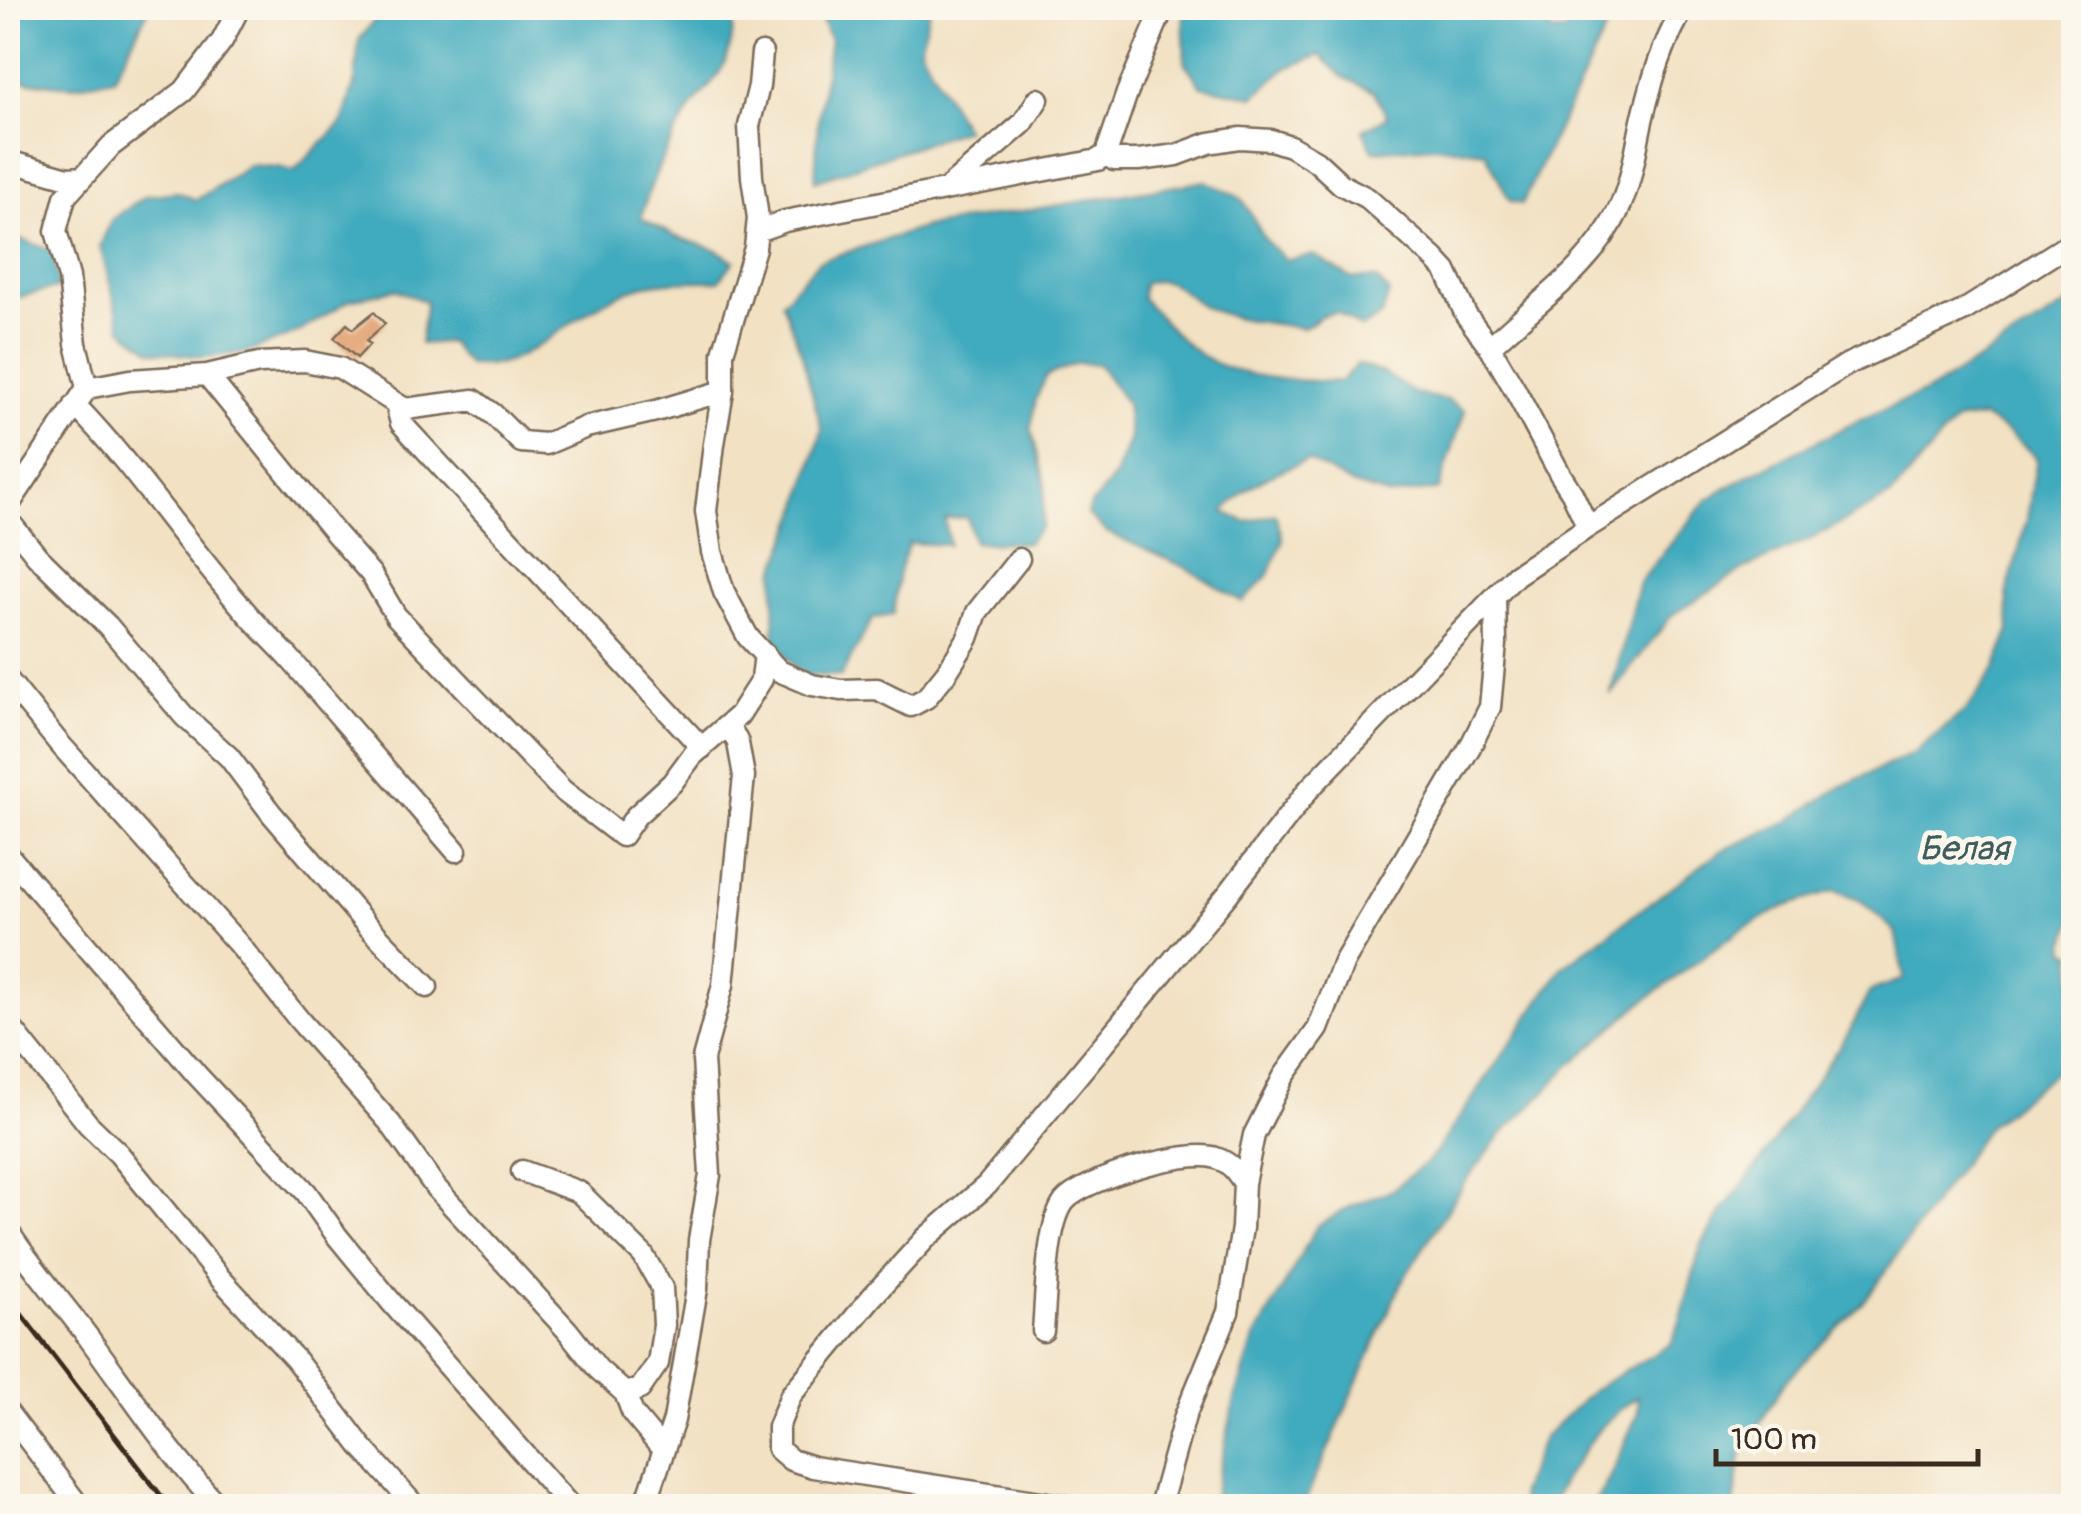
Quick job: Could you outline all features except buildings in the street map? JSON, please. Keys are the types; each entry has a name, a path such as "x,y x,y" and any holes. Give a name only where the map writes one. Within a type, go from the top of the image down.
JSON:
{"street":[{"path":"239,8 222,41 184,92 111,146 65,197 56,231 69,277 81,397 166,514 240,606 456,852"},
{"path":"757,231 785,221 1098,160 1106,154 1163,8"},
{"path":"1490,347 1566,281 1597,248 1611,224 1631,176 1646,101 1674,24 1684,8"},
{"path":"762,52 749,126 757,231 723,353 723,391 706,511 712,552 724,592 748,637 779,671 812,685 841,690 877,689 911,706 926,698 947,672 968,638 978,612 1020,558"},
{"path":"949,188 1023,123 1038,99"},
{"path":"1106,154 1114,160 1138,160 1240,138 1271,140 1316,161 1342,185 1367,198 1446,271 1466,315 1490,347 1588,527"},
{"path":"8,162 68,178 83,178"},
{"path":"1067,1506 813,1467 792,1460 778,1449 778,1428 790,1395 820,1358 926,1238 988,1186 1228,894 1309,789 1516,575 1848,364 1963,310 2074,241"},
{"path":"8,506 15,480 81,397 130,380 207,375 258,363 305,360 340,368 405,410 474,400 521,442 546,444 586,427 723,391"},
{"path":"207,375 371,574 396,616 562,790 622,836 692,756 739,714 762,679 765,654"},
{"path":"396,404 401,423 702,748"},
{"path":"8,520 37,556 108,626 184,716 229,757 270,813 366,924 427,987"},
{"path":"1160,1506 1185,1416 1228,1312 1242,1228 1244,1183 1254,1136 1284,1076 1318,1029 1344,962 1490,707 1496,597"},
{"path":"8,680 58,742 241,947 390,1124 436,1188 568,1330 598,1369 625,1392 633,1414 664,1450"},
{"path":"645,1506 674,1420 686,1365 710,1175 703,1059 723,985 744,776 738,743 728,725"},
{"path":"8,855 196,1075 306,1192 392,1303 570,1506"},
{"path":"8,1024 88,1124 119,1154 415,1506"},
{"path":"1043,1331 1051,1232 1064,1202 1086,1185 1182,1156 1213,1156 1233,1166 1244,1183"},
{"path":"522,1171 579,1192 643,1255 662,1288 664,1325 658,1363 640,1389 625,1392"},
{"path":"8,1231 129,1395 218,1506"},
{"path":"8,1413 79,1506"}],"water":[{"path":"17,8 149,8 114,78 73,86 8,80 8,13"},
{"path":"424,8 734,8 732,39 725,61 669,145 641,218 734,261 719,281 661,283 624,292 524,354 493,365 468,365 449,342 420,344 426,302 395,289 350,300 299,332 245,353 204,357 152,351 122,329 100,246 112,219 146,196 177,192 196,200 250,165 294,171 342,123 355,81 359,40 375,19"},
{"path":"827,8 930,8 920,48 965,129 815,181 818,121 830,40 819,13"},
{"path":"1183,8 1543,8 1540,15 1552,32 1567,31 1575,8 1616,8 1522,204 1510,201 1485,152 1436,146 1373,151 1363,130 1387,117 1375,92 1343,77 1320,55 1284,69 1254,97 1201,86 1185,63"},
{"path":"1206,181 1242,199 1266,241 1286,260 1314,255 1351,278 1376,279 1389,292 1382,315 1361,328 1337,312 1321,316 1304,328 1218,312 1163,281 1143,284 1142,298 1196,351 1235,370 1289,380 1341,381 1357,364 1383,373 1416,394 1447,400 1465,410 1439,489 1391,496 1354,485 1308,460 1262,480 1224,512 1246,522 1276,514 1283,540 1268,576 1242,602 1187,568 1106,532 1088,515 1091,505 1115,476 1130,438 1126,403 1098,364 1077,363 1046,376 1036,399 1031,428 1045,484 1042,526 1027,543 974,542 967,517 945,519 949,545 909,543 899,571 893,615 873,618 841,676 808,675 799,670 774,636 775,572 822,430 802,355 782,302 819,261 925,227"},
{"path":"8,235 53,251 59,287 8,300"},
{"name":"Белая","path":"2073,301 2074,458 2066,526 2074,536 2074,789 2064,804 2074,813 2074,918 2065,945 2073,953 2073,1058 1989,1125 1864,1302 1785,1381 1741,1455 1734,1506 1591,1506 1608,1481 1635,1421 1638,1397 1600,1428 1564,1479 1551,1506 1521,1506 1520,1493 1543,1438 1593,1390 1671,1344 1701,1246 1722,1211 1848,1034 1870,991 1904,979 1895,931 1861,901 1835,891 1786,906 1739,931 1640,1004 1569,1066 1501,1135 1465,1182 1401,1283 1303,1506 1212,1506 1235,1399 1254,1340 1317,1226 1392,1190 1431,1159 1563,967 1721,851 1787,822 1840,787 1914,753 1967,709 1995,669 2010,629 2007,592 2027,519 2037,458 1983,417 1955,421 1892,495 1815,537 1746,568 1672,615 1610,695 1639,582 1707,500 1860,420 1930,390"}],"railway":[{"path":"8,1297 169,1506"}]}
